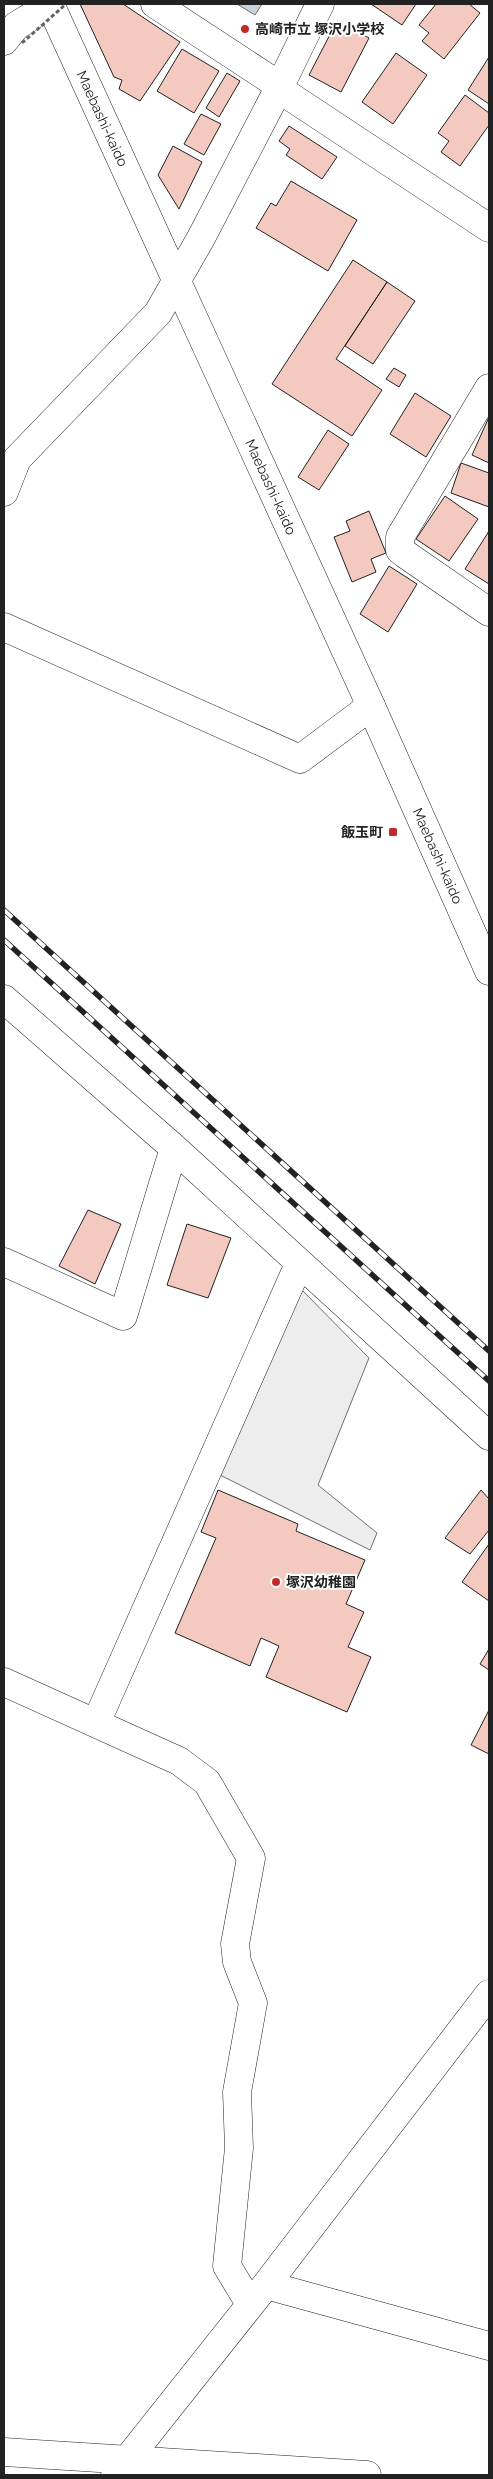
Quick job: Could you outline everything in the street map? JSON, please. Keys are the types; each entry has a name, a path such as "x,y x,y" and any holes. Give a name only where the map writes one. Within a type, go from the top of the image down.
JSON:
{"street":[{"path":"13,42 16,26 55,4"},
{"name":"Maebashi-kaido","path":"55,4 176,282 371,706 489,971"},
{"path":"155,4 489,228"},
{"path":"4,492 17,459 158,312 280,88 320,4"},
{"path":"489,388 400,537 400,550 489,612"},
{"path":"4,627 300,759 371,706"},
{"path":"4,999 174,1148 489,1436"},
{"path":"4,1262 123,1316 174,1148"},
{"path":"96,1723 299,1264"},
{"path":"4,1682 179,1761 207,1782 251,1858 235,1944 237,1962 253,2003 237,2092 239,2148 227,2266 258,2294 489,2346"},
{"path":"120,2468 258,2294 489,1994"},
{"path":"4,2452 120,2468 367,2475"}],"path":[{"path":"13,42 55,4"}],"shaded area":[{"path":"237,4 262,4 255,15"},
{"path":"298,1286 369,1358 318,1485 377,1533 370,1550 220,1475"}],"building":[{"path":"80,4 123,4 180,42 140,101 119,89 122,80 114,77"},
{"path":"371,4 416,4 402,25"},
{"path":"436,4 469,4 480,13 444,59 422,41 429,33 419,25"},
{"path":"337,21 369,38 341,92 309,75"},
{"path":"182,49 219,71 194,113 157,91"},
{"path":"396,53 427,75 393,124 362,102"},
{"path":"489,57 489,104 468,90"},
{"path":"227,73 240,81 219,117 206,108"},
{"path":"465,95 489,113 489,125 460,166 441,152 449,141 438,133"},
{"path":"201,114 221,124 204,155 184,144"},
{"path":"289,126 337,157 322,179 286,155 290,149 279,141"},
{"path":"173,146 202,162 179,209 158,175"},
{"path":"291,181 357,220 328,271 256,228 271,203 276,206"},
{"path":"353,260 387,282 336,359 382,390 352,436 272,384"},
{"path":"387,282 415,301 373,364 345,346"},
{"path":"394,368 406,375 399,387 386,379"},
{"path":"415,393 451,416 426,457 390,434"},
{"path":"489,417 489,463 472,455"},
{"path":"328,430 349,444 319,490 298,477"},
{"path":"461,463 489,473 489,507 451,493"},
{"path":"445,496 478,519 449,561 416,539"},
{"path":"369,511 386,553 371,559 376,572 352,582 334,537 350,531 346,521"},
{"path":"489,531 489,584 465,569"},
{"path":"389,566 417,584 388,632 360,614"},
{"path":"88,1210 121,1224 95,1284 59,1266"},
{"path":"187,1224 231,1238 208,1298 167,1285"},
{"name":"塚沢幼稚園","path":"218,1490 298,1524 296,1531 365,1560 346,1604 364,1612 348,1647 371,1657 347,1712 266,1677 279,1646 261,1638 250,1666 175,1633 216,1538 201,1532"},
{"path":"481,1490 489,1499 489,1530 470,1554 445,1538"},
{"path":"489,1544 489,1601 462,1582"},
{"path":"489,1649 489,1670 480,1664"},
{"path":"489,1710 489,1754 471,1745"}],"railway":[{"path":"4,910 489,1351"},
{"path":"4,940 489,1381"}],"place":[{"name":"高崎市立 塚沢小学校","path":"245,29"},
{"name":"飯玉町","path":"393,832"},
{"name":"塚沢幼稚園","path":"276,1582"}]}
